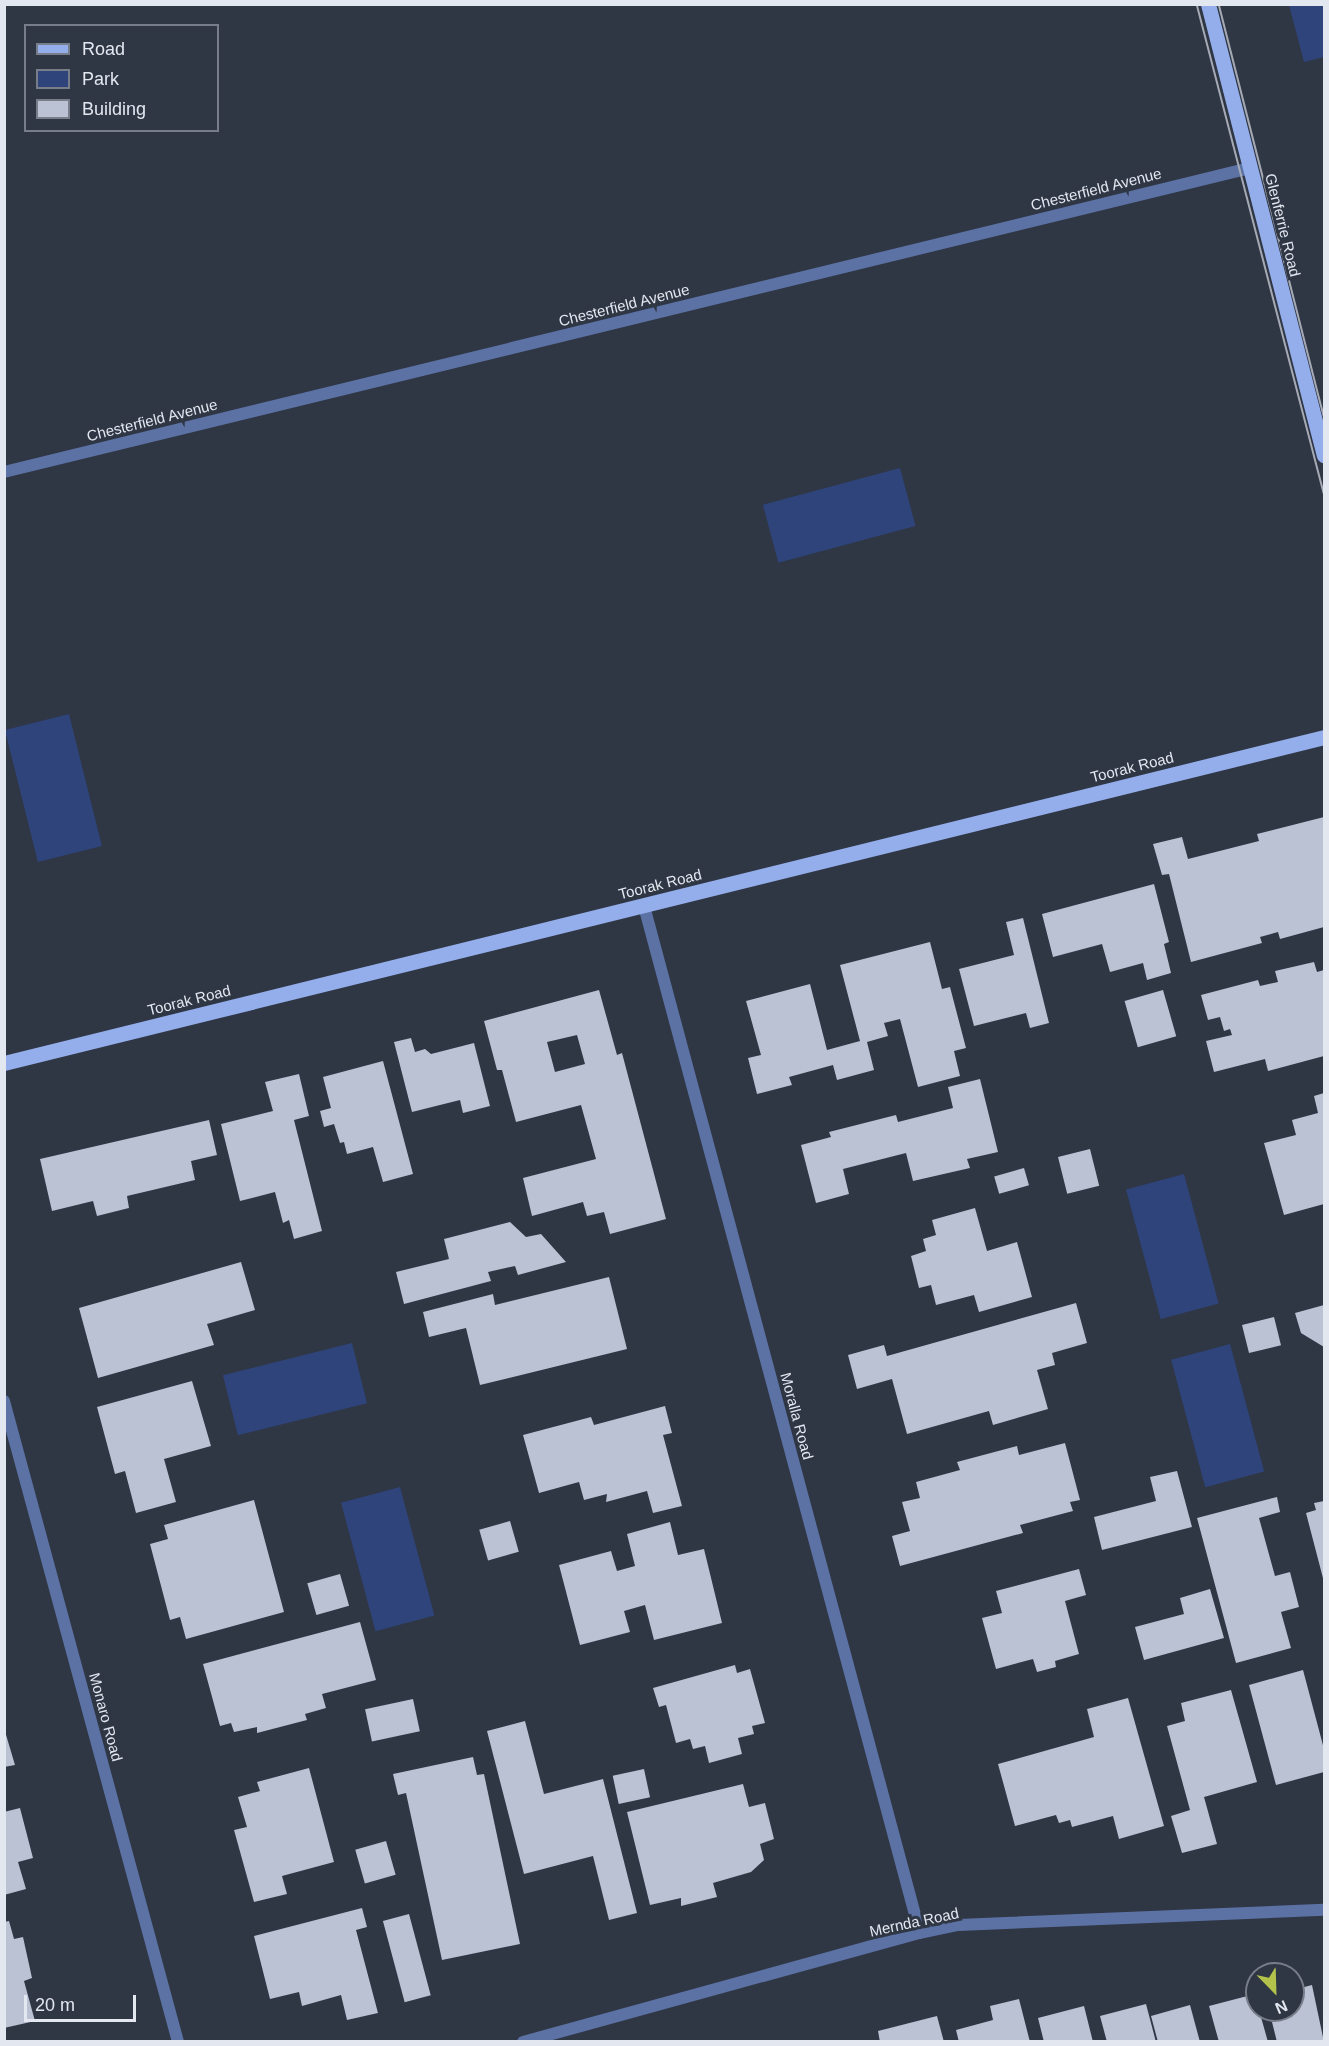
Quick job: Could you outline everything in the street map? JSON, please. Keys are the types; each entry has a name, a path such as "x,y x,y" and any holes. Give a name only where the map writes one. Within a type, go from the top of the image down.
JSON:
{"main road":[{"name":"Glenferrie Road","path":"1208,4 1324,455"},
{"name":"Toorak Road","path":"4,1063 1324,737"}],"street":[{"name":"Chesterfield Avenue","path":"4,472 1250,168"},
{"name":"Moralla Road","path":"644,906 920,1933"},
{"name":"Monaro Road","path":"4,1401 178,2042"},
{"name":"Mernda Road","path":"523,2042 920,1933 959,1925 1324,1910"}],"green space":[{"path":"1289,5 1324,5 1324,57 1304,62"},
{"path":"900,468 916,526 778,563 763,505"},
{"path":"69,714 102,846 38,862 5,730"},
{"path":"1184,1174 1219,1303 1161,1319 1126,1190"},
{"path":"352,1343 367,1403 238,1435 223,1375"},
{"path":"1230,1344 1264,1472 1205,1487 1171,1360"},
{"path":"400,1487 434,1615 376,1631 341,1503"}],"building":[{"path":"1324,817 1324,927 1280,939 1278,932 1260,937 1262,943 1191,962 1169,874 1162,875 1153,844 1182,837 1188,859 1259,841 1257,834"},
{"path":"1154,884 1169,942 1164,944 1171,973 1147,980 1143,963 1110,972 1102,944 1053,957 1042,914"},
{"path":"1023,918 1049,1023 1030,1028 1026,1013 974,1026 959,969 1014,955 1006,922"},
{"path":"930,942 942,989 950,987 966,1048 954,1051 960,1076 918,1087 900,1019 884,1023 888,1036 867,1042 874,1070 837,1080 833,1065 789,1077 792,1085 757,1094 748,1058 761,1055 746,1001 810,984 827,1050 860,1041 840,965"},
{"path":"1314,962 1317,972 1324,970 1324,1056 1268,1071 1265,1059 1214,1072 1206,1041 1232,1035 1230,1029 1224,1031 1220,1017 1208,1020 1201,995 1258,980 1260,986 1278,982 1275,971"},
{"path":"599,990 617,1055 622,1053 666,1219 610,1234 604,1212 587,1216 583,1202 532,1216 523,1178 596,1159 581,1105 516,1122 502,1070 497,1070 484,1021","holes":["577,1035 585,1064 555,1072 547,1042"]},
{"path":"1163,990 1176,1036 1138,1047 1125,1001"},
{"path":"411,1038 415,1052 425,1049 431,1054 474,1043 490,1106 463,1113 460,1100 412,1112 394,1042"},
{"path":"383,1061 413,1174 383,1182 373,1147 347,1154 344,1142 340,1143 334,1124 324,1127 320,1111 331,1108 323,1077"},
{"path":"299,1074 309,1116 294,1120 322,1231 294,1239 289,1220 283,1223 275,1192 240,1201 221,1124 273,1111 265,1082"},
{"path":"980,1079 998,1152 967,1159 970,1168 913,1181 906,1153 843,1169 849,1194 816,1203 801,1145 831,1137 829,1132 896,1115 898,1122 953,1108 948,1087"},
{"path":"1324,1093 1324,1204 1284,1215 1264,1143 1296,1135 1292,1120 1318,1113 1314,1096"},
{"path":"209,1120 217,1155 191,1161 195,1180 127,1196 129,1208 97,1216 93,1201 52,1211 40,1159"},
{"path":"1090,1149 1099,1186 1067,1194 1058,1157"},
{"path":"1024,1168 1029,1185 999,1194 994,1177"},
{"path":"975,1208 987,1251 1017,1242 1032,1297 979,1312 974,1295 936,1305 931,1285 919,1288 911,1256 926,1251 923,1239 936,1235 932,1220"},
{"path":"510,1222 526,1237 541,1234 566,1262 518,1275 515,1266 488,1272 491,1281 404,1304 396,1272 449,1259 444,1239"},
{"path":"241,1262 255,1310 207,1324 214,1345 98,1378 79,1308"},
{"path":"609,1277 627,1349 480,1385 466,1328 429,1337 423,1312 493,1294 495,1305"},
{"path":"1076,1303 1087,1343 1052,1353 1055,1365 1037,1370 1048,1409 993,1425 989,1411 907,1434 892,1379 857,1389 848,1355 884,1345 887,1356"},
{"path":"1324,1305 1324,1347 1301,1333 1295,1313"},
{"path":"1274,1317 1281,1345 1249,1353 1242,1325"},
{"path":"192,1381 211,1446 164,1459 176,1502 136,1513 125,1471 115,1474 97,1407"},
{"path":"665,1406 672,1433 663,1435 682,1506 653,1513 647,1491 606,1502 607,1494 584,1500 579,1482 539,1493 523,1435 591,1417 594,1425"},
{"path":"1065,1443 1080,1500 1070,1502 1073,1511 1020,1525 1023,1533 900,1566 892,1536 910,1531 902,1502 920,1498 916,1482 960,1470 957,1462 1017,1446 1019,1455"},
{"path":"1177,1471 1192,1527 1102,1550 1094,1517 1156,1501 1150,1477"},
{"path":"1277,1497 1280,1512 1259,1518 1275,1576 1290,1572 1299,1607 1281,1612 1291,1648 1236,1663 1197,1518"},
{"path":"254,1500 284,1612 186,1639 180,1617 170,1620 150,1544 168,1539 164,1525"},
{"path":"1324,1501 1324,1582 1306,1513 1316,1510 1314,1503"},
{"path":"510,1521 519,1552 488,1561 479,1530"},
{"path":"670,1522 678,1555 704,1549 722,1623 654,1640 645,1605 624,1611 630,1632 580,1645 559,1565 611,1551 617,1571 635,1566 627,1534"},
{"path":"1079,1569 1086,1595 1065,1601 1079,1654 1055,1661 1056,1667 1037,1672 1033,1659 996,1669 982,1618 1002,1613 996,1591"},
{"path":"340,1574 349,1606 316,1615 307,1583"},
{"path":"1210,1589 1224,1638 1144,1660 1135,1627 1184,1614 1180,1598"},
{"path":"360,1622 376,1680 322,1694 326,1708 305,1714 307,1720 257,1733 257,1727 234,1732 231,1723 220,1726 203,1664"},
{"path":"735,1665 737,1673 750,1669 765,1723 752,1726 754,1734 738,1738 742,1754 709,1763 705,1746 693,1749 690,1739 676,1743 666,1705 659,1707 653,1688"},
{"path":"1303,1670 1324,1749 1324,1772 1276,1785 1249,1685"},
{"path":"1231,1690 1257,1782 1204,1797 1217,1844 1182,1853 1171,1816 1190,1810 1167,1726 1185,1721 1181,1703"},
{"path":"1128,1698 1164,1826 1119,1839 1113,1816 1072,1827 1070,1820 1059,1823 1056,1815 1015,1826 998,1764 1094,1737 1087,1709"},
{"path":"413,1699 420,1731 372,1741 365,1709"},
{"path":"525,1721 544,1794 603,1779 637,1913 609,1920 593,1856 524,1874 487,1731"},
{"path":"4,1728 15,1765 4,1767"},
{"path":"473,1757 477,1775 484,1774 520,1944 442,1960 406,1793 398,1795 393,1774"},
{"path":"309,1768 334,1862 282,1876 287,1894 254,1902 234,1830 247,1827 238,1797 260,1791 257,1782"},
{"path":"644,1769 650,1797 619,1804 613,1776"},
{"path":"743,1784 749,1807 765,1803 774,1839 760,1844 764,1860 751,1872 713,1883 717,1897 681,1906 681,1898 650,1905 627,1812"},
{"path":"20,1808 33,1858 18,1862 26,1889 4,1895 4,1812"},
{"path":"386,1841 396,1875 365,1883 355,1850"},
{"path":"362,1908 367,1927 356,1930 378,2013 347,2020 341,1995 302,2006 299,1992 270,1999 254,1936"},
{"path":"409,1914 431,1995 405,2002 383,1921"},
{"path":"9,1921 14,1939 23,1937 32,1978 24,1981 35,2021 4,2028 4,1922"},
{"path":"1312,1985 1324,2042 1277,2042 1272,2022 1305,2022 1305,1987"},
{"path":"1245,1997 1245,2022 1262,2022 1268,2042 1219,2042 1209,2006"},
{"path":"1019,1999 1030,2042 959,2042 956,2030 993,2020 990,2006"},
{"path":"1146,2004 1156,2042 1107,2042 1100,2016"},
{"path":"1190,2005 1200,2042 1158,2042 1151,2016"},
{"path":"1084,2006 1093,2042 1044,2042 1038,2018"},
{"path":"937,2016 944,2042 880,2042 878,2031"}],"tram line":[{"path":"1197,4 1324,493"},
{"path":"1219,4 1324,416"}]}
